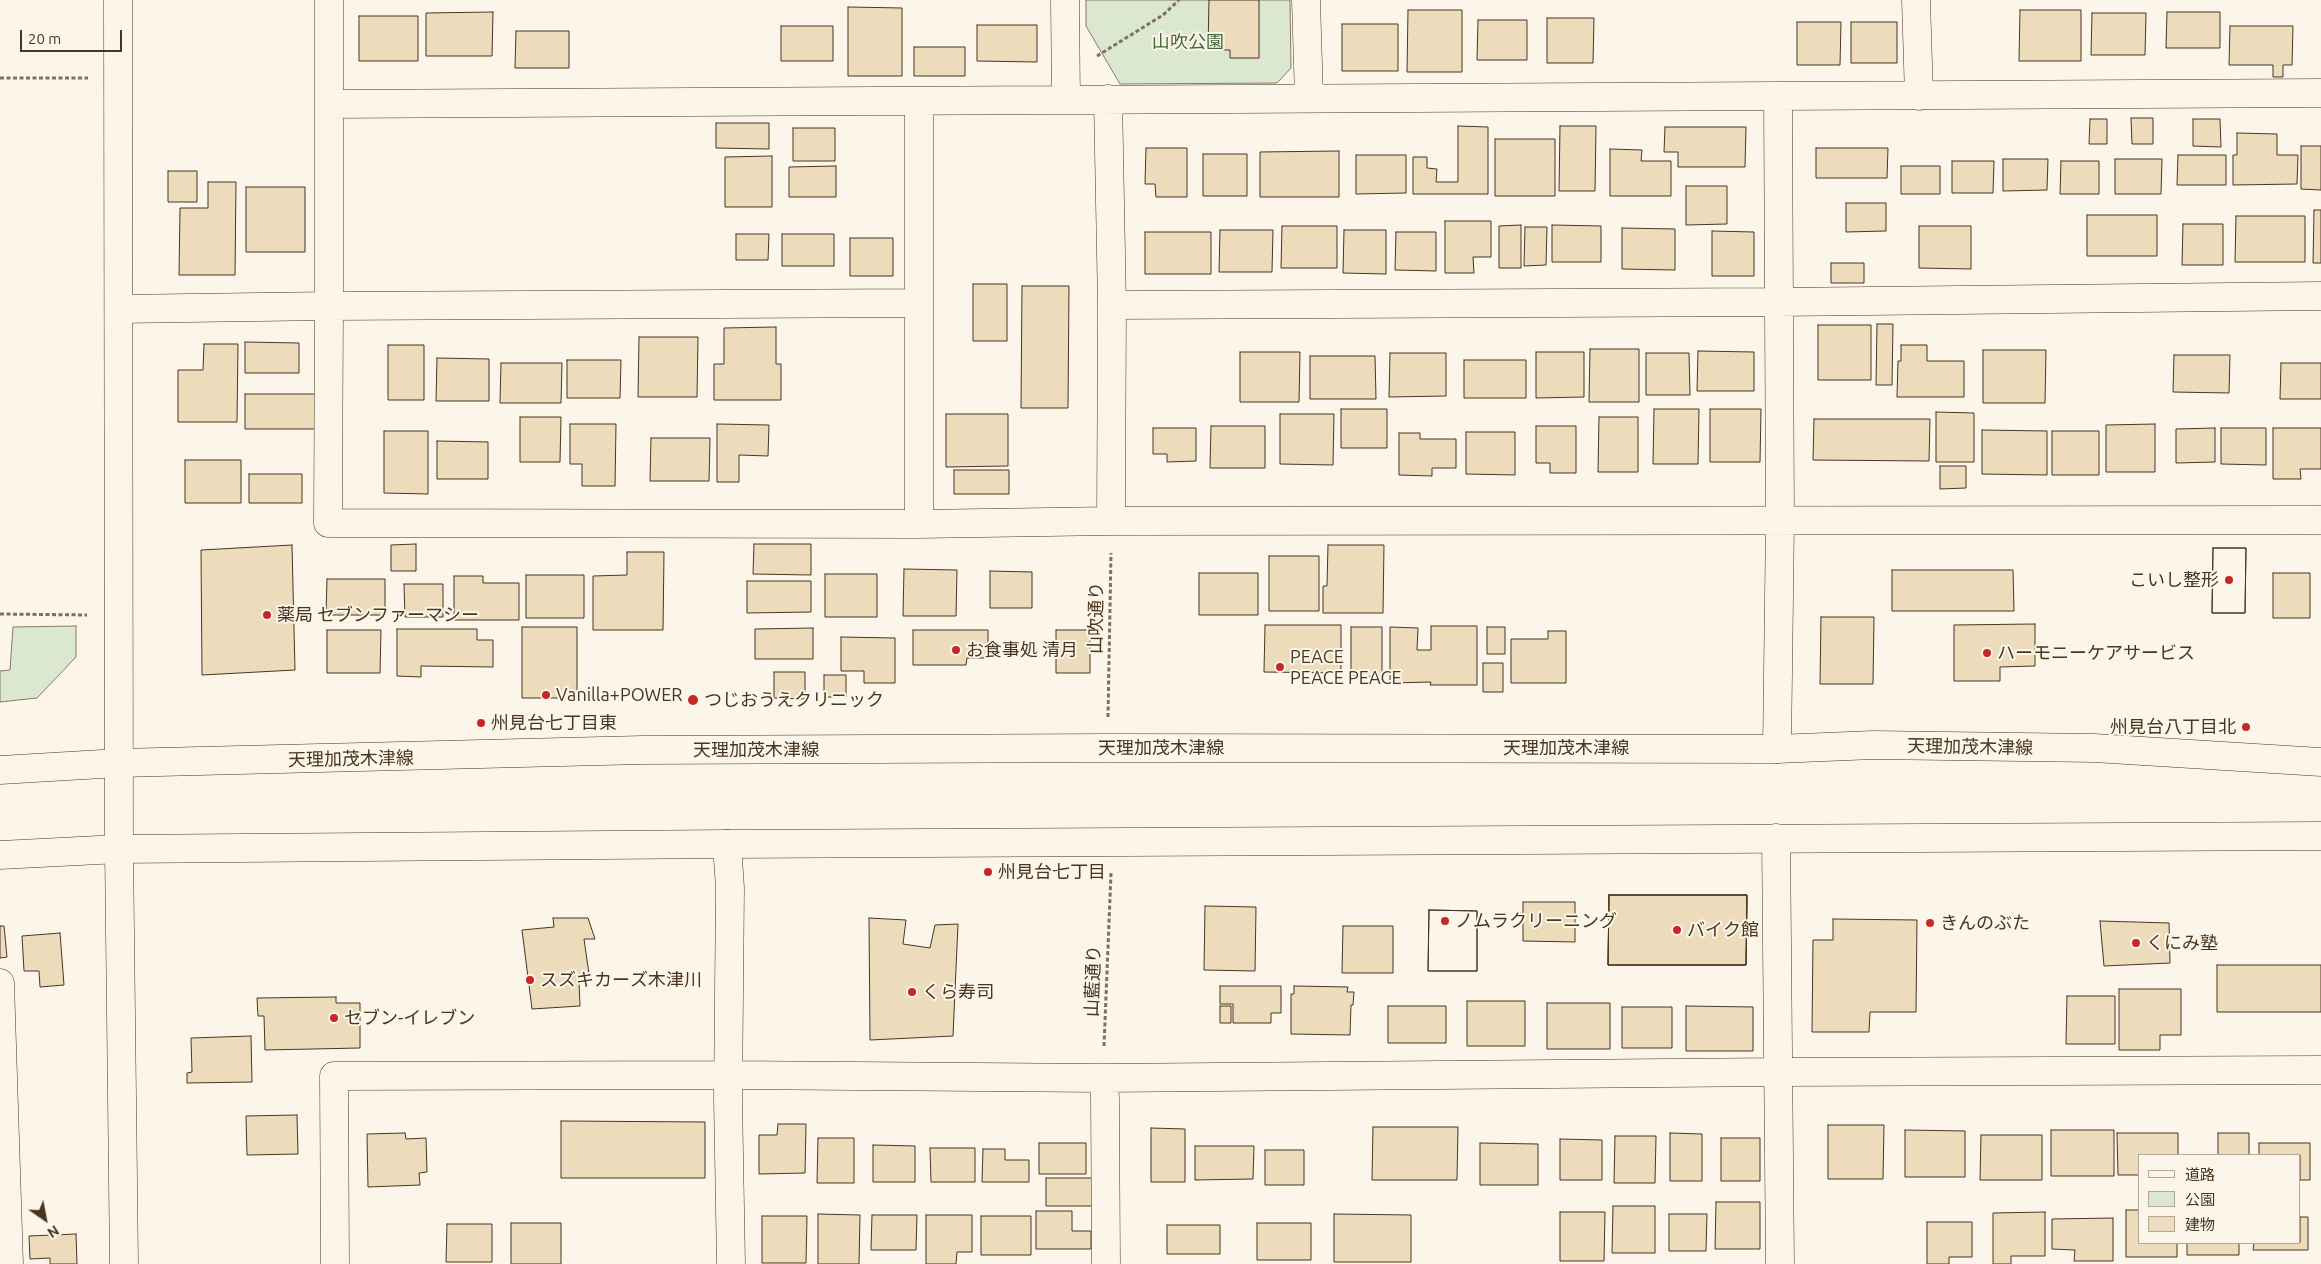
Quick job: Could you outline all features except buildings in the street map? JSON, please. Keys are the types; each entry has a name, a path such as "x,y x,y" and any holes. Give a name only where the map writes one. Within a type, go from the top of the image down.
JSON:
{"street":[{"path":"118,0 119,849 124,1264"},
{"path":"329,0 328,523 920,524 1112,521 2321,520"},
{"path":"1065,0 1066,100"},
{"path":"1306,0 1309,98"},
{"path":"1916,0 1919,96"},
{"path":"329,104 2321,93"},
{"path":"1777,749 1780,521 1778,96"},
{"path":"1108,99 1112,305 1112,521"},
{"path":"919,101 920,524"},
{"path":"1112,305 1778,302 2321,296"},
{"path":"119,309 918,303"},
{"name":"天理加茂木津線","path":"0,770 119,764 642,750 1098,748 1777,749 1873,745 2094,748 2321,762"},
{"path":"0,855 119,849 727,844 2321,836"},
{"path":"1776,838 1780,1264"},
{"path":"727,844 730,888 731,1264"},
{"path":"0,983 3,1163 10,1264"},
{"path":"335,1264 334,1076 729,1075 1103,1078 1779,1072 2321,1070"},
{"path":"1103,1078 1106,1264"}],"path":[{"path":"1066,59 1096,56 1163,15 1179,0"},
{"path":"0,78 91,78"},
{"name":"山吹通り","path":"1108,716 1112,521"},
{"path":"0,614 90,615"},
{"name":"山藍通り","path":"1103,1078 1111,886"}],"green space":[{"name":"山吹公園","path":"1086,0 1290,0 1291,68 1277,83 1120,84 1086,26"},
{"path":"76,626 76,657 37,698 0,702 0,671 10,670 13,627"}],"place":[{"name":"こいし整形","path":"2229,580"},
{"name":"薬局 セブンファーマシー","path":"267,615"},
{"name":"お食事処 清月","path":"956,650"},
{"name":"ハーモニーケアサービス","path":"1987,653"},
{"name":"PEACE PEACE PEACE","path":"1280,667"},
{"name":"Vanilla+POWER","path":"546,695"},
{"name":"つじおうえクリニック","path":"693,700"},
{"name":"州見台七丁目東","path":"481,723"},
{"name":"州見台八丁目北","path":"2246,727"},
{"name":"州見台七丁目","path":"988,872"},
{"name":"ノムラクリーニング","path":"1445,921"},
{"name":"きんのぶた","path":"1930,923"},
{"name":"バイク館","path":"1677,930"},
{"name":"くにみ塾","path":"2136,943"},
{"name":"スズキカーズ木津川","path":"530,980"},
{"name":"くら寿司","path":"912,992"},
{"name":"セブン-イレブン","path":"334,1018"}]}
